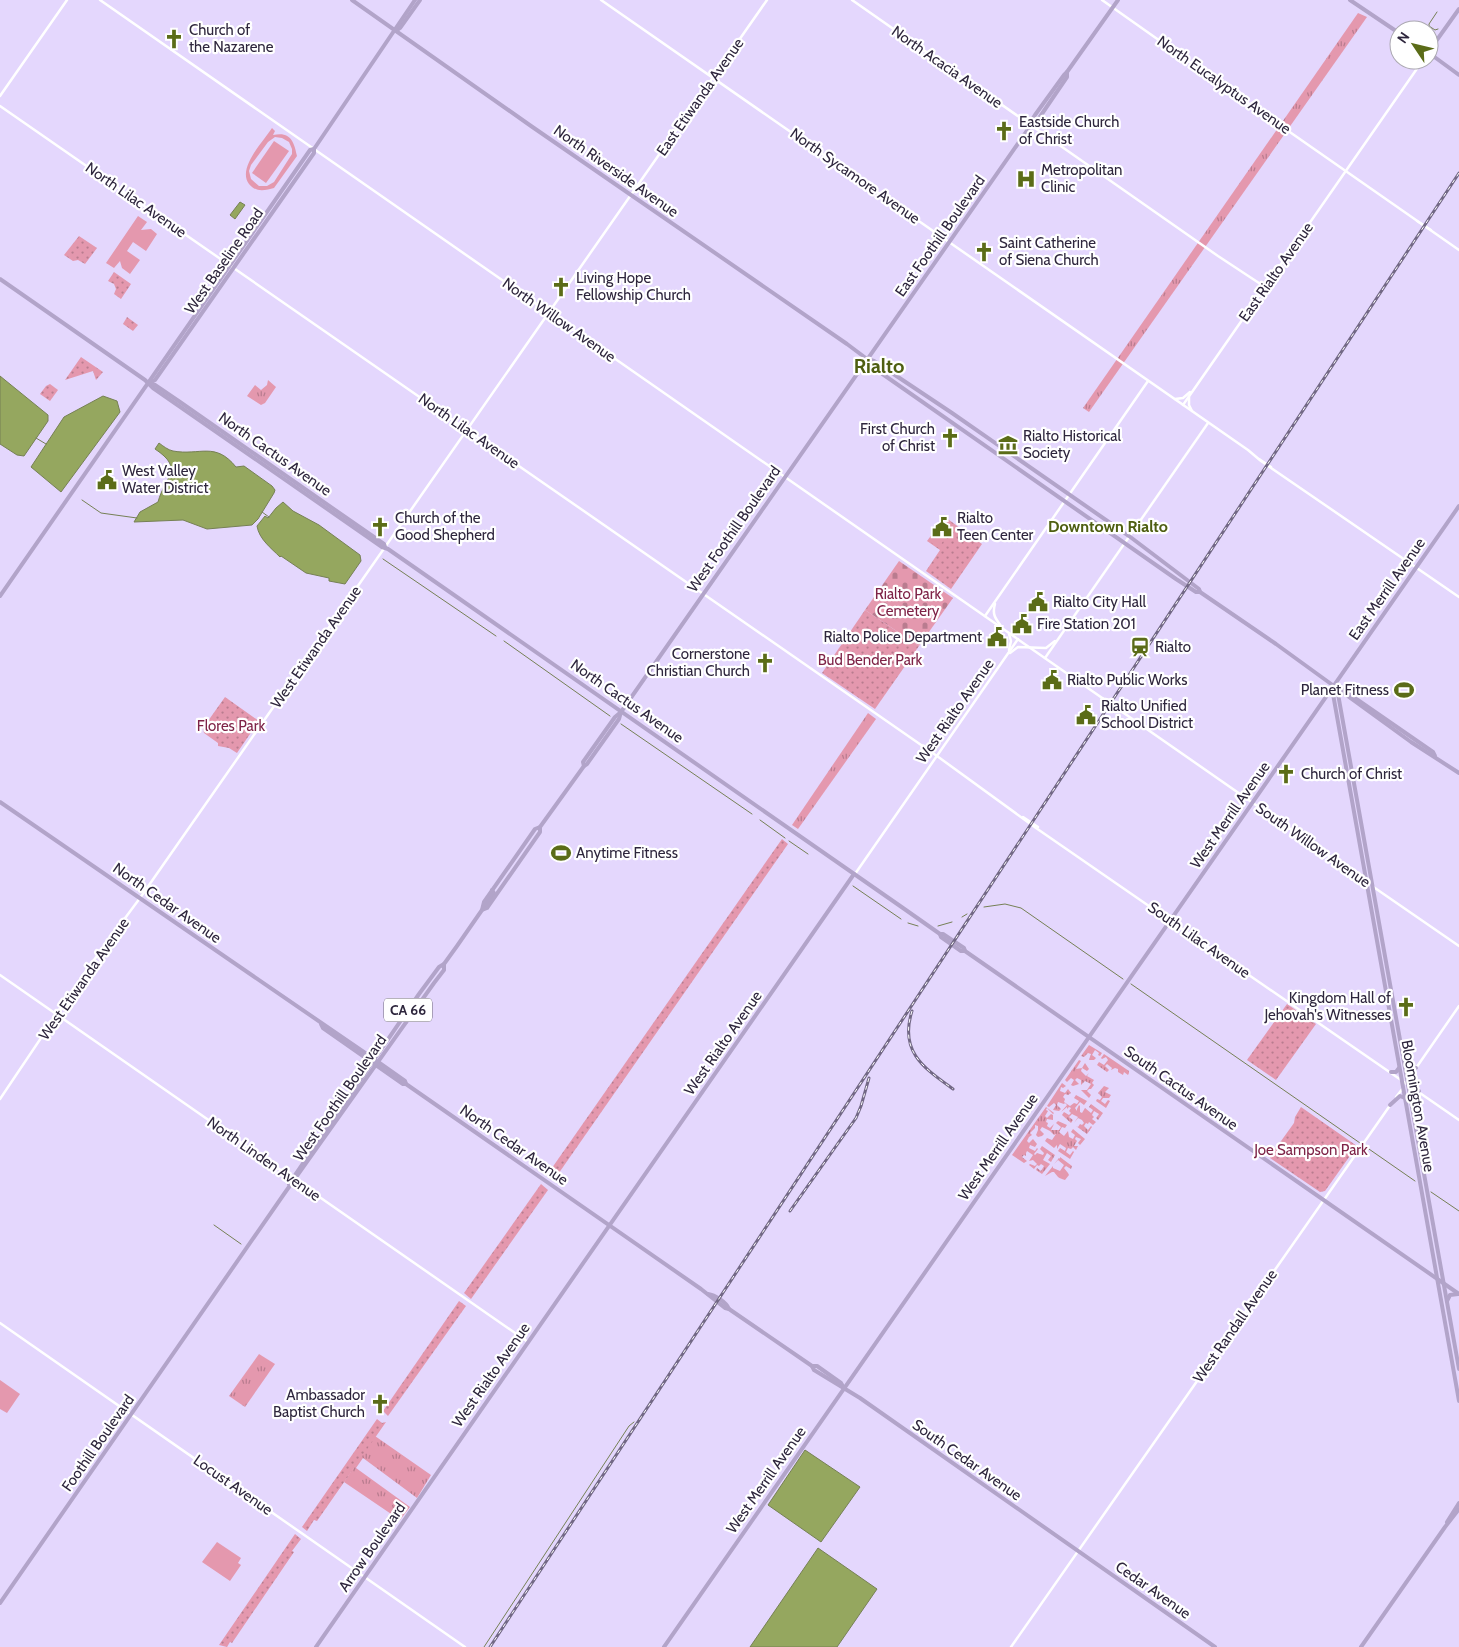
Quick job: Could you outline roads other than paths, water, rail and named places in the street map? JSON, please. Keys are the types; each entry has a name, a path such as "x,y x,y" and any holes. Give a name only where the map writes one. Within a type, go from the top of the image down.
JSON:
{"main road":[{"name":"North Riverside Avenue","path":"352,0 867,360 871,366 1064,502 1176,579 1196,592 1200,592"},
{"path":"396,31 415,0"},
{"path":"396,31 420,0"},
{"name":"East Foothill Boulevard","path":"867,360 1031,125 1035,124 1062,86 1067,77 1067,72 1118,0"},
{"path":"1350,0 1389,26"},
{"path":"1439,38 1459,9"},
{"name":"West Baseline Road","path":"0,596 232,266 310,150 314,149 396,31"},
{"path":"1439,60 1459,75"},
{"name":"North Cactus Avenue","path":"0,279 338,517 382,547 385,547 854,874"},
{"name":"North Riverside Avenue","path":"867,360 874,361 952,413 1068,496 1129,536 1200,592"},
{"name":"West Foothill Boulevard","path":"214,1297 373,1061 436,971 444,964 482,910 484,902 492,890 535,829 540,827 584,766 583,762 615,717 621,712 867,360"},
{"name":"East Merrill Avenue","path":"1333,685 1459,506"},
{"path":"1200,592 1431,756 1435,756"},
{"path":"1333,685 1377,712 1459,773"},
{"name":"Bloomington Avenue","path":"1333,685 1340,702 1459,1369"},
{"name":"Bloomington Avenue","path":"1333,685 1366,882 1459,1401"},
{"name":"West Merrill Avenue","path":"664,1647 1333,685"},
{"path":"1340,702 1344,695"},
{"name":"North Cedar Avenue","path":"0,802 343,1037 373,1061"},
{"name":"West Foothill Boulevard","path":"482,910 487,908 540,832 540,827"},
{"name":"South Cactus Avenue","path":"854,874 940,934 959,944 964,948 964,951 1458,1294"},
{"name":"West Rialto Avenue","path":"446,1459 854,874"},
{"name":"West Foothill Boulevard","path":"294,1179 444,970 444,964"},
{"path":"425,996 426,991 438,973 436,971"},
{"path":"405,1024 414,1007 414,1002"},
{"name":"North Cedar Avenue","path":"321,1023 323,1028 406,1081 406,1084 610,1225"},
{"path":"329,1032 341,1038 343,1037"},
{"path":"1391,1072 1396,1072 1400,1068"},
{"path":"1405,1068 1411,1070 1416,1068"},
{"path":"1410,1099 1412,1095 1419,1091"},
{"path":"1390,1105 1400,1096 1405,1098"},
{"name":"South Cedar Avenue","path":"610,1225 708,1294 712,1294 728,1305 729,1308 812,1366 814,1370 839,1387 844,1388 1078,1551"},
{"path":"1423,1270 1430,1269 1435,1264"},
{"path":"1447,1301 1450,1295 1458,1294"},
{"name":"Foothill Boulevard","path":"0,1603 214,1297"},
{"name":"Arrow Boulevard","path":"316,1647 446,1459"},
{"path":"1361,1647 1459,1503"},
{"path":"1444,1527 1459,1509"},
{"name":"Cedar Avenue","path":"1078,1551 1215,1647"}],"street":[{"path":"0,96 67,0"},
{"name":"North Willow Avenue","path":"100,0 1018,639"},
{"name":"North Sycamore Avenue","path":"601,0 1459,597"},
{"name":"East Etiwanda Avenue","path":"632,195 768,0"},
{"name":"North Acacia Avenue","path":"852,0 1265,287"},
{"name":"North Eucalyptus Avenue","path":"1102,0 1459,250"},
{"name":"East Rialto Avenue","path":"1183,405 1416,70"},
{"name":"North Lilac Avenue","path":"0,106 937,756"},
{"name":"West Etiwanda Avenue","path":"0,1099 45,1034 56,1014 140,898 632,195"},
{"path":"985,616 1148,381"},
{"path":"1174,398 1183,398 1195,388"},
{"path":"1193,412 1189,398 1195,388"},
{"path":"1045,658 1208,423"},
{"path":"996,600 993,611 994,617 1003,628"},
{"path":"1008,632 1011,641 1008,654"},
{"name":"West Rialto Avenue","path":"854,874 1018,639"},
{"name":"South Willow Avenue","path":"1018,639 1459,946"},
{"path":"1008,654 1018,647 1046,648 1057,640"},
{"name":"South Lilac Avenue","path":"937,756 1459,1120"},
{"name":"North Linden Avenue","path":"0,974 528,1342"},
{"name":"West Randall Avenue","path":"1011,1647 1459,1006"},
{"name":"Locust Avenue","path":"0,1323 465,1647"}],"waterway":[{"path":"1432,20 1437,12"},
{"path":"36,438 46,444"},
{"path":"82,500 101,513 137,518"},
{"path":"262,512 269,517"},
{"path":"383,559 496,636"},
{"path":"504,641 610,716"},
{"path":"621,724 752,814"},
{"path":"760,820 785,838"},
{"path":"789,841 808,854"},
{"path":"853,886 901,919"},
{"path":"984,907 1005,904 1021,908 1123,979"},
{"path":"962,917 967,914"},
{"path":"938,926 952,922"},
{"path":"908,923 918,926"},
{"path":"1131,984 1360,1143"},
{"path":"1366,1147 1415,1181"},
{"path":"1431,1192 1459,1211"},
{"path":"214,1225 241,1244"},
{"path":"484,1647 629,1426 634,1422"}],"railway":[{"path":"490,1647 1459,173"},
{"path":"912,1011 909,1038 917,1058 933,1074 953,1089"},
{"path":"790,1211 856,1118 869,1078"}],"place":[{"name":"Church of the Nazarene","path":"174,39"},
{"name":"Eastside Church of Christ","path":"1004,131"},
{"name":"Metropolitan Clinic","path":"1026,179"},
{"name":"Saint Catherine of Siena Church","path":"984,252"},
{"name":"Living Hope Fellowship Church","path":"561,287"},
{"name":"First Church of Christ","path":"950,438"},
{"name":"Rialto Historical Society","path":"1008,445"},
{"name":"West Valley Water District","path":"107,480"},
{"name":"Church of the Good Shepherd","path":"380,527"},
{"name":"Rialto Teen Center","path":"942,527"},
{"name":"Rialto City Hall","path":"1038,602"},
{"name":"Fire Station 201","path":"1022,624"},
{"name":"Rialto Police Department","path":"997,637"},
{"name":"Rialto","path":"1140,647"},
{"name":"Cornerstone Christian Church","path":"765,663"},
{"name":"Rialto Public Works","path":"1052,680"},
{"name":"Planet Fitness","path":"1404,690"},
{"name":"Rialto Unified School District","path":"1086,715"},
{"name":"Church of Christ","path":"1286,774"},
{"name":"Anytime Fitness","path":"561,853"},
{"name":"Kingdom Hall of Jehovah's Witnesses","path":"1406,1007"},
{"name":"Ambassador Baptist Church","path":"380,1404"}],"district":[{"name":"Rialto","path":"879,366"},
{"name":"Downtown Rialto","path":"1108,526"}],"park label":[{"name":"Rialto Park Cemetery","path":"908,602"},
{"name":"Bud Bender Park","path":"870,660"},
{"name":"Flores Park","path":"231,726"},
{"name":"Joe Sampson Park","path":"1311,1150"}]}
